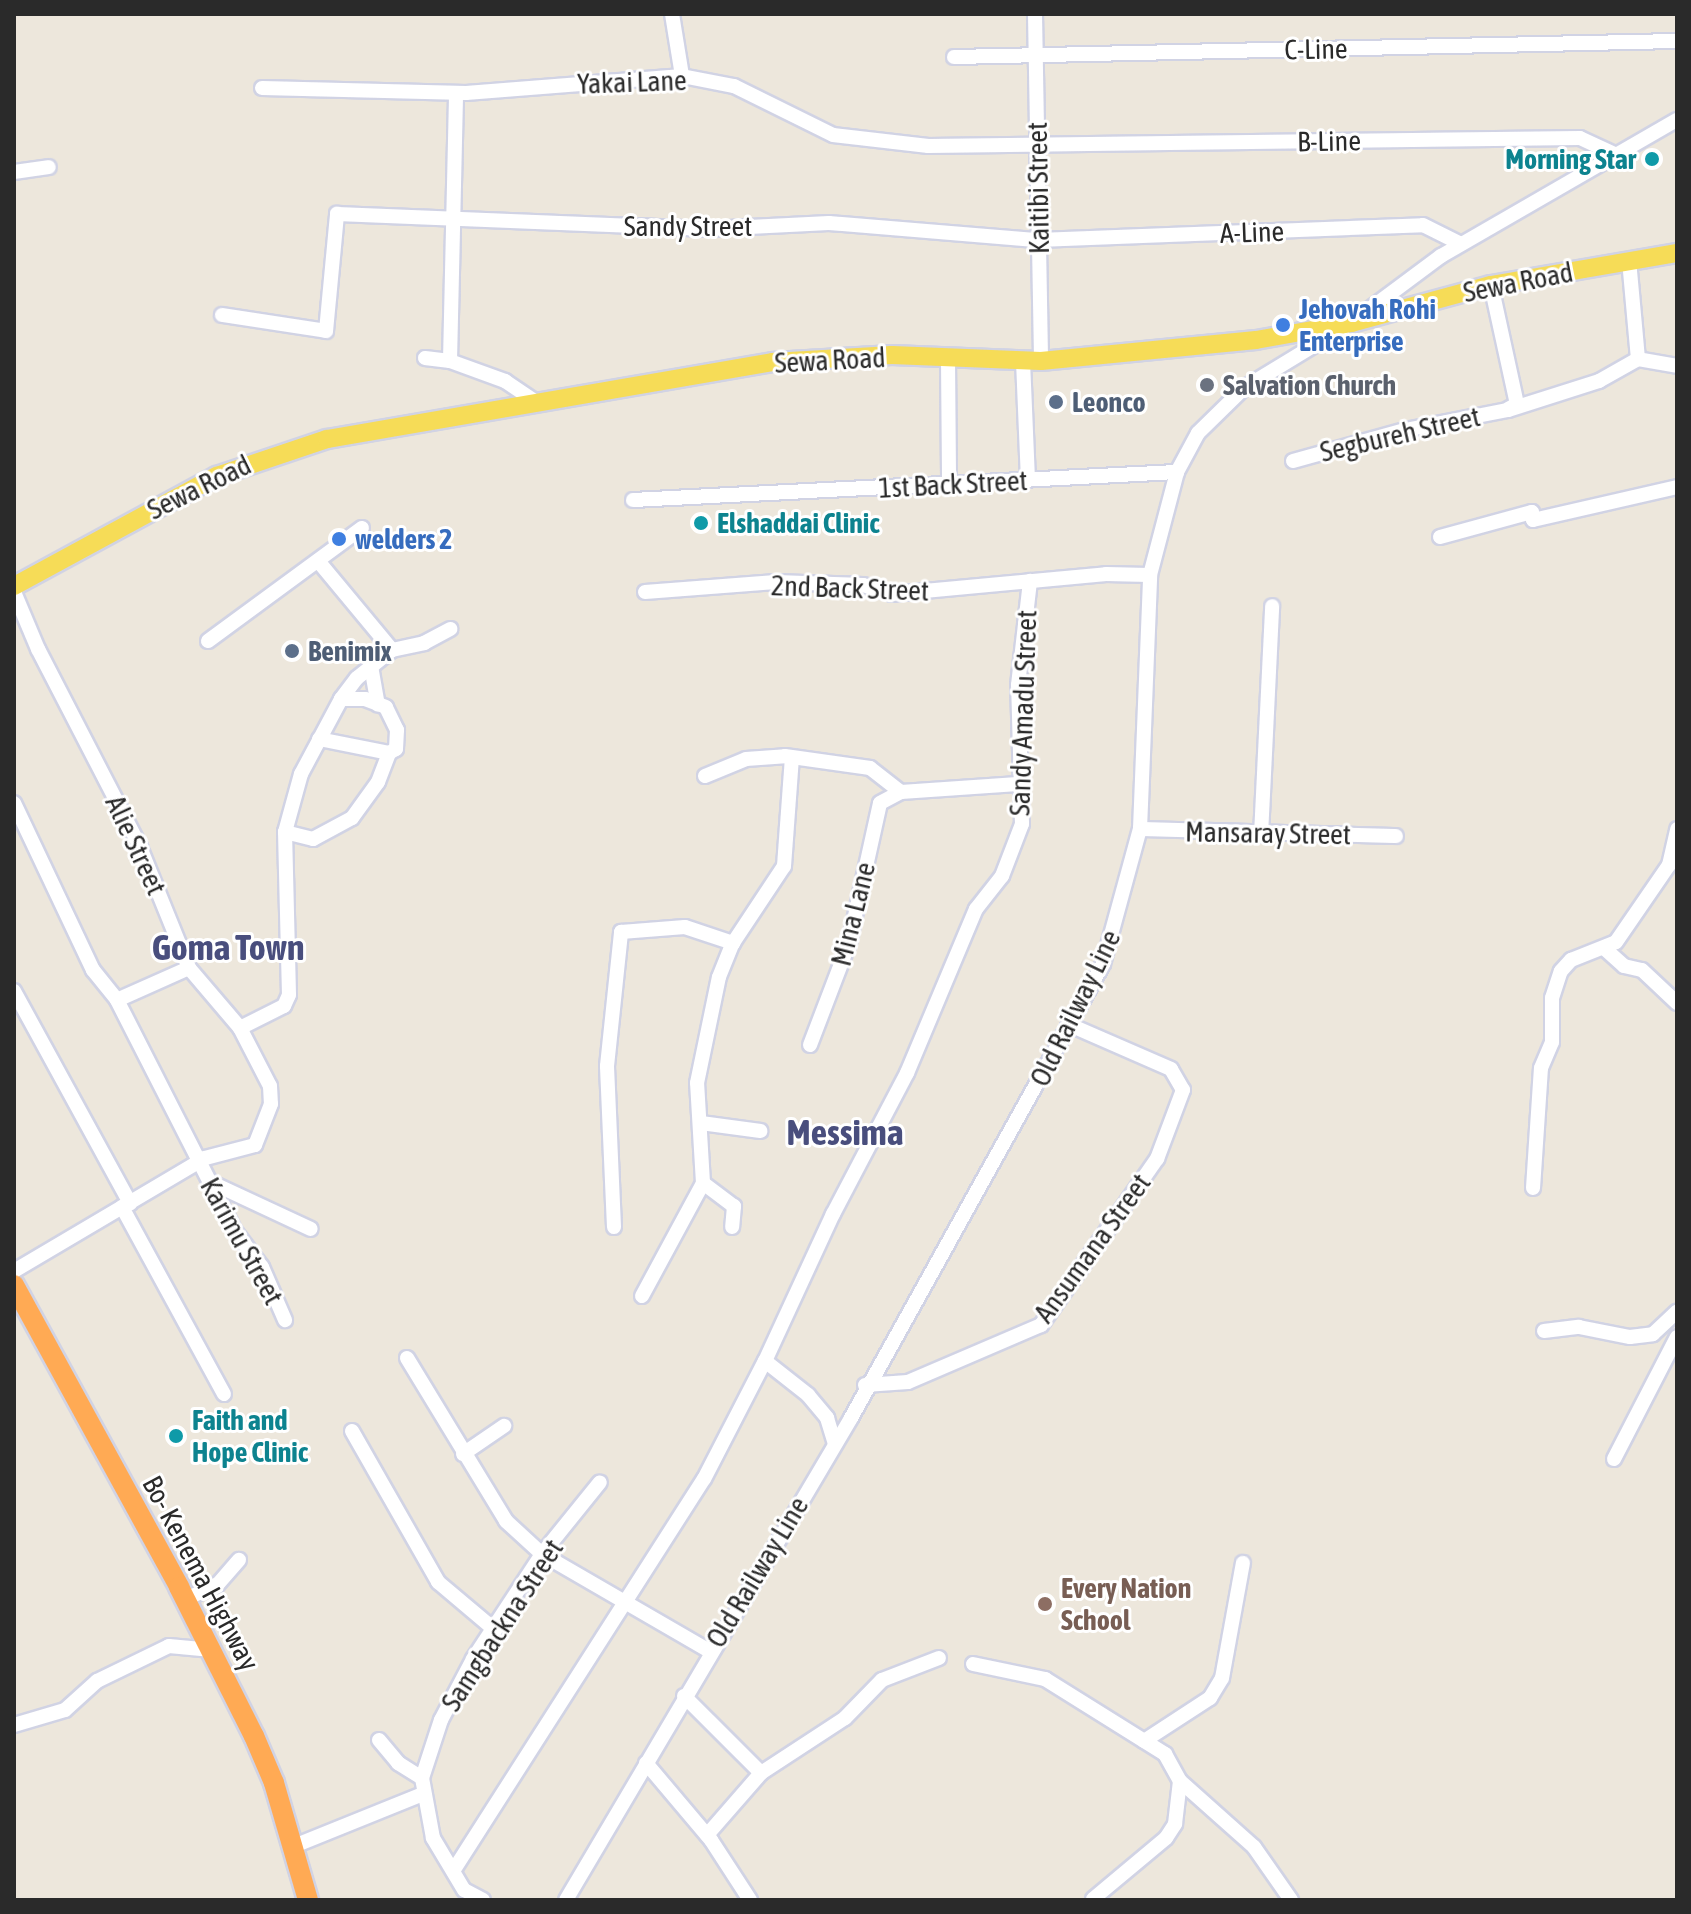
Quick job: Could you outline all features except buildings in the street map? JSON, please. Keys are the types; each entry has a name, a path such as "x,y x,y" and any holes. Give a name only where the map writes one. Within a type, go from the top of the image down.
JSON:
{"highway":[{"name":"Bo- Kenema Highway","path":"14,1285 212,1650 274,1783 308,1900"}],"main road":[{"name":"Sewa Road","path":"14,586 184,491 256,459 327,439 799,359 892,355 948,360 1032,361 1148,354 1351,323 1491,285 1677,253"}],"street":[{"path":"672,14 682,76"},
{"name":"Kaitibi Street","path":"1028,480 1038,240 1035,14"},
{"name":"C-Line","path":"954,57 1677,41"},
{"name":"Yakai Lane","path":"262,88 456,93 682,76 734,86 833,135 928,146 1038,145"},
{"path":"450,361 456,219 456,93"},
{"name":"Old Railway Line","path":"566,1900 709,1651 835,1444 865,1385 1072,1026 1103,964 1140,829 1150,575 1177,472 1198,433 1244,388 1351,323 1461,244 1677,120"},
{"name":"B-Line","path":"1038,145 1580,138 1616,155"},
{"path":"14,172 49,167"},
{"name":"Sandy Street","path":"222,315 326,331 337,214 709,229 829,223 1038,240"},
{"name":"A-Line","path":"1038,240 1423,225 1461,244"},
{"path":"1629,261 1638,359 1677,366"},
{"path":"1491,285 1517,404 1508,410"},
{"path":"425,358 450,361 505,381 536,402"},
{"name":"Segbureh Street","path":"1293,461 1405,430 1508,410 1599,381 1638,359"},
{"path":"948,360 949,486"},
{"name":"1st Back Street","path":"633,500 1177,472"},
{"path":"1440,537 1532,512 1533,520 1677,487"},
{"path":"208,641 362,528"},
{"path":"318,561 392,650"},
{"name":"2nd Back Street","path":"645,592 776,582 863,585 892,594 1030,581 1150,575"},
{"name":"Sandy Amadu Street","path":"455,1868 704,1479 765,1361 833,1214 907,1073 976,909 1002,876 1023,818 1018,784 1022,616 1030,581"},
{"name":"Alie Street","path":"14,592 38,649 140,847 189,968 240,1028 270,1086 268,1121 255,1145 198,1162 14,1271"},
{"path":"1261,835 1272,606"},
{"path":"240,1028 284,1006 289,995 287,810 319,739 341,699 371,666 392,650 424,643 450,629"},
{"path":"285,832 313,839 352,818 378,782 389,753 398,742 397,730 378,704 371,666"},
{"path":"341,699 378,704"},
{"path":"319,739 389,753"},
{"path":"705,776 746,759 792,758 870,768 901,792 1018,784"},
{"path":"642,1296 703,1183 697,1083 719,977 733,943 784,866 792,758"},
{"name":"Mina Lane","path":"810,1045 849,943 880,803 901,792"},
{"name":"Karimu Street","path":"14,803 93,970 117,1000 198,1162 262,1267 285,1320"},
{"name":"Mansaray Street","path":"1140,829 1261,835 1396,836"},
{"path":"1533,1188 1541,1068 1552,1042 1552,998 1561,971 1571,960 1616,942 1669,865 1677,829"},
{"path":"614,1227 607,1066 621,932 685,927 733,943"},
{"path":"1604,948 1624,966 1642,970 1677,1003"},
{"path":"117,1000 189,968"},
{"path":"14,991 224,1394"},
{"name":"Ansumana Street","path":"865,1385 908,1382 1041,1325 1157,1159 1183,1090 1171,1069 1072,1026"},
{"path":"701,1123 760,1131"},
{"path":"208,1180 311,1229"},
{"path":"703,1183 734,1206 732,1227"},
{"path":"1544,1331 1579,1327 1630,1337 1653,1334 1677,1312"},
{"path":"1614,1459 1677,1337"},
{"path":"407,1358 506,1521 542,1554 709,1651"},
{"path":"765,1361 808,1395 827,1418 835,1444"},
{"path":"463,1454 504,1426"},
{"path":"352,1431 438,1582 495,1630"},
{"name":"Samgbackna Street","path":"422,1778 441,1720 495,1630 542,1554 600,1482"},
{"path":"186,1599 218,1584 239,1560"},
{"path":"1144,1741 1210,1698 1222,1678 1243,1563"},
{"path":"14,1725 65,1710 90,1685 169,1646 212,1650"},
{"path":"707,1835 761,1773 845,1718 882,1680 939,1658"},
{"path":"973,1664 1045,1679 1165,1754 1180,1781 1254,1847 1291,1900"},
{"path":"684,1696 761,1773"},
{"path":"379,1740 398,1763 422,1778 433,1838 455,1868 464,1890 483,1900"},
{"path":"646,1763 707,1835 750,1900"},
{"path":"1093,1899 1166,1838 1175,1824 1180,1781"},
{"path":"294,1846 423,1794"}],"place":[{"name":"Morning Star","path":"1652,159"},
{"name":"Jehovah Rohi Enterprise","path":"1283,325"},
{"name":"Salvation Church","path":"1207,385"},
{"name":"Leonco","path":"1056,402"},
{"name":"Elshaddai Clinic","path":"701,523"},
{"name":"welders 2","path":"339,539"},
{"name":"Benimix","path":"292,651"},
{"name":"Faith and Hope Clinic","path":"176,1436"},
{"name":"Every Nation School","path":"1045,1604"}],"district":[{"name":"Goma Town","path":"228,948"},
{"name":"Messima","path":"845,1133"}]}
